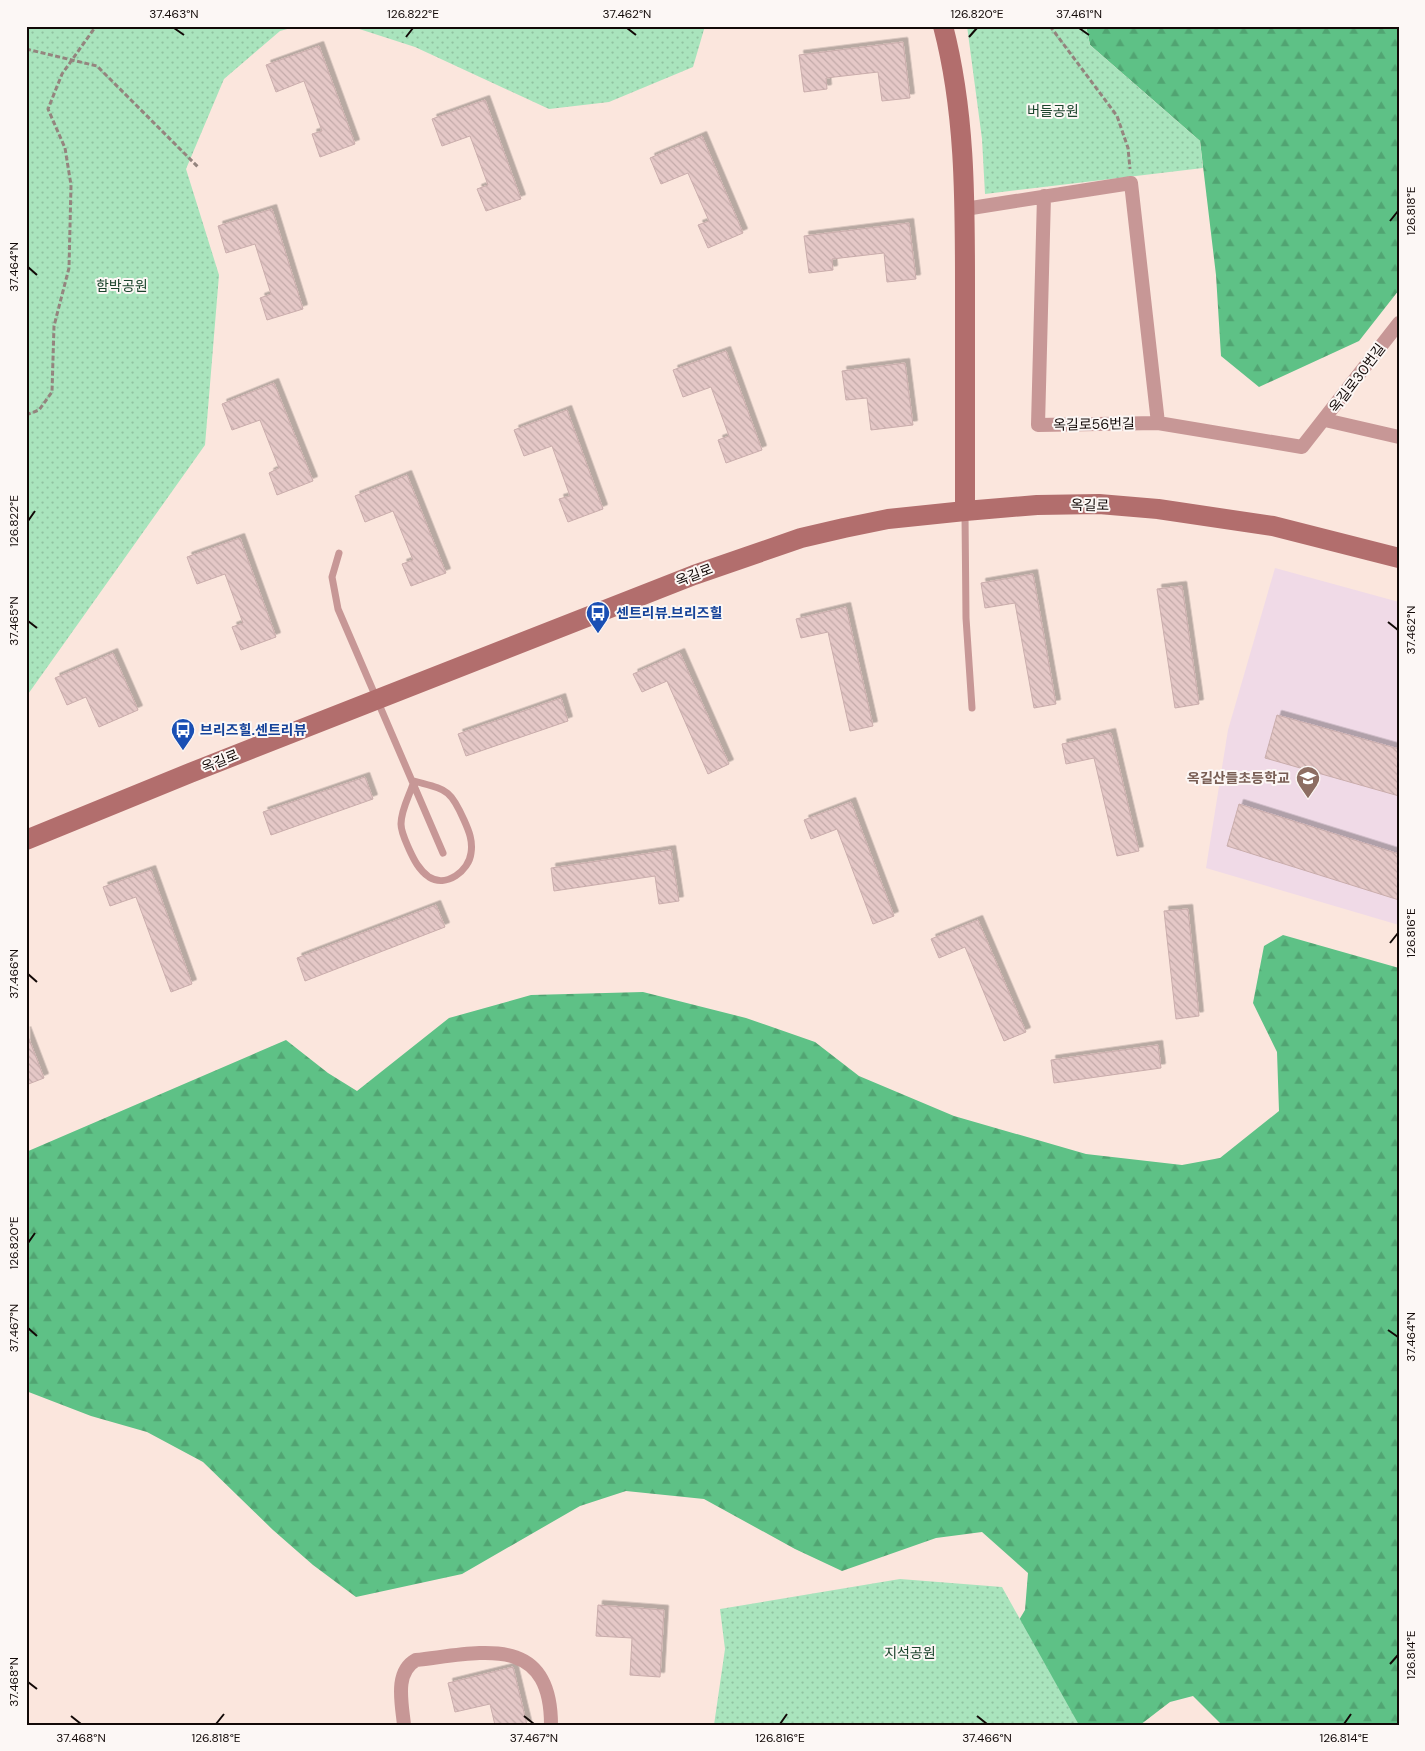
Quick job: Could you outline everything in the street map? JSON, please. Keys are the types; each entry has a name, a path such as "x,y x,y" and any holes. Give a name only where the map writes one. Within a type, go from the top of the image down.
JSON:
{"street":[{"path":"943,26 950,52 962,145 965,209 965,511"},
{"path":"965,209 1131,183 1158,423 1302,447 1325,420"},
{"name":"옥길로56번길","path":"1044,196 1038,425 1158,423"},
{"name":"옥길로30번길","path":"1399,323 1325,420 1399,437"},
{"name":"옥길로","path":"26,840 694,574 783,543 844,528 888,519 965,511 1037,505 1099,504 1158,508 1273,526 1399,558"},
{"path":"404,1725 401,1686 403,1675 408,1665 416,1660 496,1652 516,1656 530,1664 540,1676 548,1693 551,1725"}],"lane":[{"path":"965,511 966,618 972,708"},
{"path":"339,553 332,577 334,594 443,853"},
{"path":"414,781 444,789 454,799 468,829 472,841 471,855 464,869 454,878 440,880 430,878 418,866 406,842 401,827 402,812 414,781"}],"path":[{"path":"26,415 39,410 52,392 54,326 69,268 71,185 65,148 48,109 62,74 96,26"},
{"path":"1050,26 1117,116 1128,148 1131,183"},
{"path":"26,49 98,66 198,168"}],"shaded area":[{"name":"옥길산들초등학교","path":"1275,568 1399,602 1399,925 1206,868 1228,730"}],"green space":[{"name":"함박공원","path":"26,26 298,26 280,31 224,79 186,169 219,275 205,445 26,697"},
{"path":"350,26 705,26 693,67 609,102 549,109 415,47"},
{"name":"버들공원","path":"967,26 1086,26 1090,45 1200,141 1203,168 985,194 982,139"},
{"path":"1086,26 1399,26 1399,290 1359,341 1259,387 1221,356 1216,275 1200,141 1090,45"},
{"path":"1283,935 1399,968 1399,1725 1222,1725 1193,1696 1170,1702 1140,1725 818,1725 991,1667 1025,1610 1028,1573 982,1532 936,1538 842,1571 795,1549 704,1499 626,1491 580,1506 462,1574 356,1597 313,1565 273,1530 203,1462 147,1432 91,1416 26,1391 26,1152 286,1040 328,1073 357,1091 449,1018 531,995 643,992 746,1018 815,1042 859,1076 954,1116 1086,1154 1182,1165 1220,1158 1279,1111 1277,1052 1253,1003 1264,946"},
{"name":"지석공원","path":"900,1579 1002,1587 1079,1725 714,1725 725,1649 720,1609"}],"building":[{"path":"903,42 910,98 882,101 878,72 826,78 827,89 804,92 799,55"},
{"path":"319,46 355,144 320,157 312,134 322,131 304,81 276,92 266,65"},
{"path":"485,100 521,199 486,211 477,189 488,185 470,136 442,146 432,119"},
{"path":"702,136 743,233 708,248 698,225 709,221 688,173 661,184 650,158"},
{"path":"272,209 303,309 267,320 260,298 271,294 255,244 226,253 218,226"},
{"path":"909,223 916,279 887,282 884,253 832,259 833,270 809,273 804,236"},
{"path":"726,351 762,450 726,463 718,440 729,436 711,387 683,397 673,370"},
{"path":"905,363 913,425 871,430 867,398 846,400 842,371"},
{"path":"274,383 313,481 277,495 269,473 279,468 260,420 232,430 222,404"},
{"path":"567,410 603,509 568,522 559,499 570,496 552,446 524,456 514,430"},
{"path":"407,475 446,573 411,586 402,564 413,560 393,511 365,522 355,496"},
{"path":"240,538 276,637 241,650 232,627 243,623 225,574 197,584 187,557"},
{"path":"1033,574 1056,704 1034,708 1015,603 985,608 981,583"},
{"path":"1182,586 1199,704 1175,708 1157,589"},
{"path":"846,607 873,726 850,731 828,632 801,638 796,619"},
{"path":"113,653 138,710 99,727 86,697 67,705 55,678"},
{"path":"680,653 729,764 708,774 667,681 642,692 633,674"},
{"path":"561,698 568,721 466,756 458,734"},
{"path":"1277,715 1399,749 1399,796 1265,758"},
{"path":"1111,733 1139,851 1117,856 1094,758 1066,764 1062,744"},
{"path":"365,777 373,799 271,835 263,812"},
{"path":"851,802 894,916 873,924 837,829 811,839 804,820"},
{"path":"1239,804 1399,854 1399,900 1227,846"},
{"path":"671,850 679,901 659,904 655,876 554,891 551,868"},
{"path":"151,870 192,984 171,992 136,897 110,906 103,887"},
{"path":"436,905 445,927 305,981 297,958"},
{"path":"1188,909 1199,1016 1176,1019 1164,911"},
{"path":"978,920 1026,1032 1004,1041 965,947 939,958 931,939"},
{"path":"26,1031 44,1078 26,1085"},
{"path":"1158,1045 1161,1068 1054,1083 1051,1060"},
{"path":"598,1605 664,1610 660,1677 630,1675 632,1638 596,1636"},
{"path":"513,1667 527,1725 495,1725 490,1704 455,1712 448,1683"}],"place":[{"name":"센트리뷰.브리즈힐","path":"598,634"},
{"name":"브리즈힐.센트리뷰","path":"183,751"},
{"name":"옥길산들초등학교","path":"1308,799"}]}
